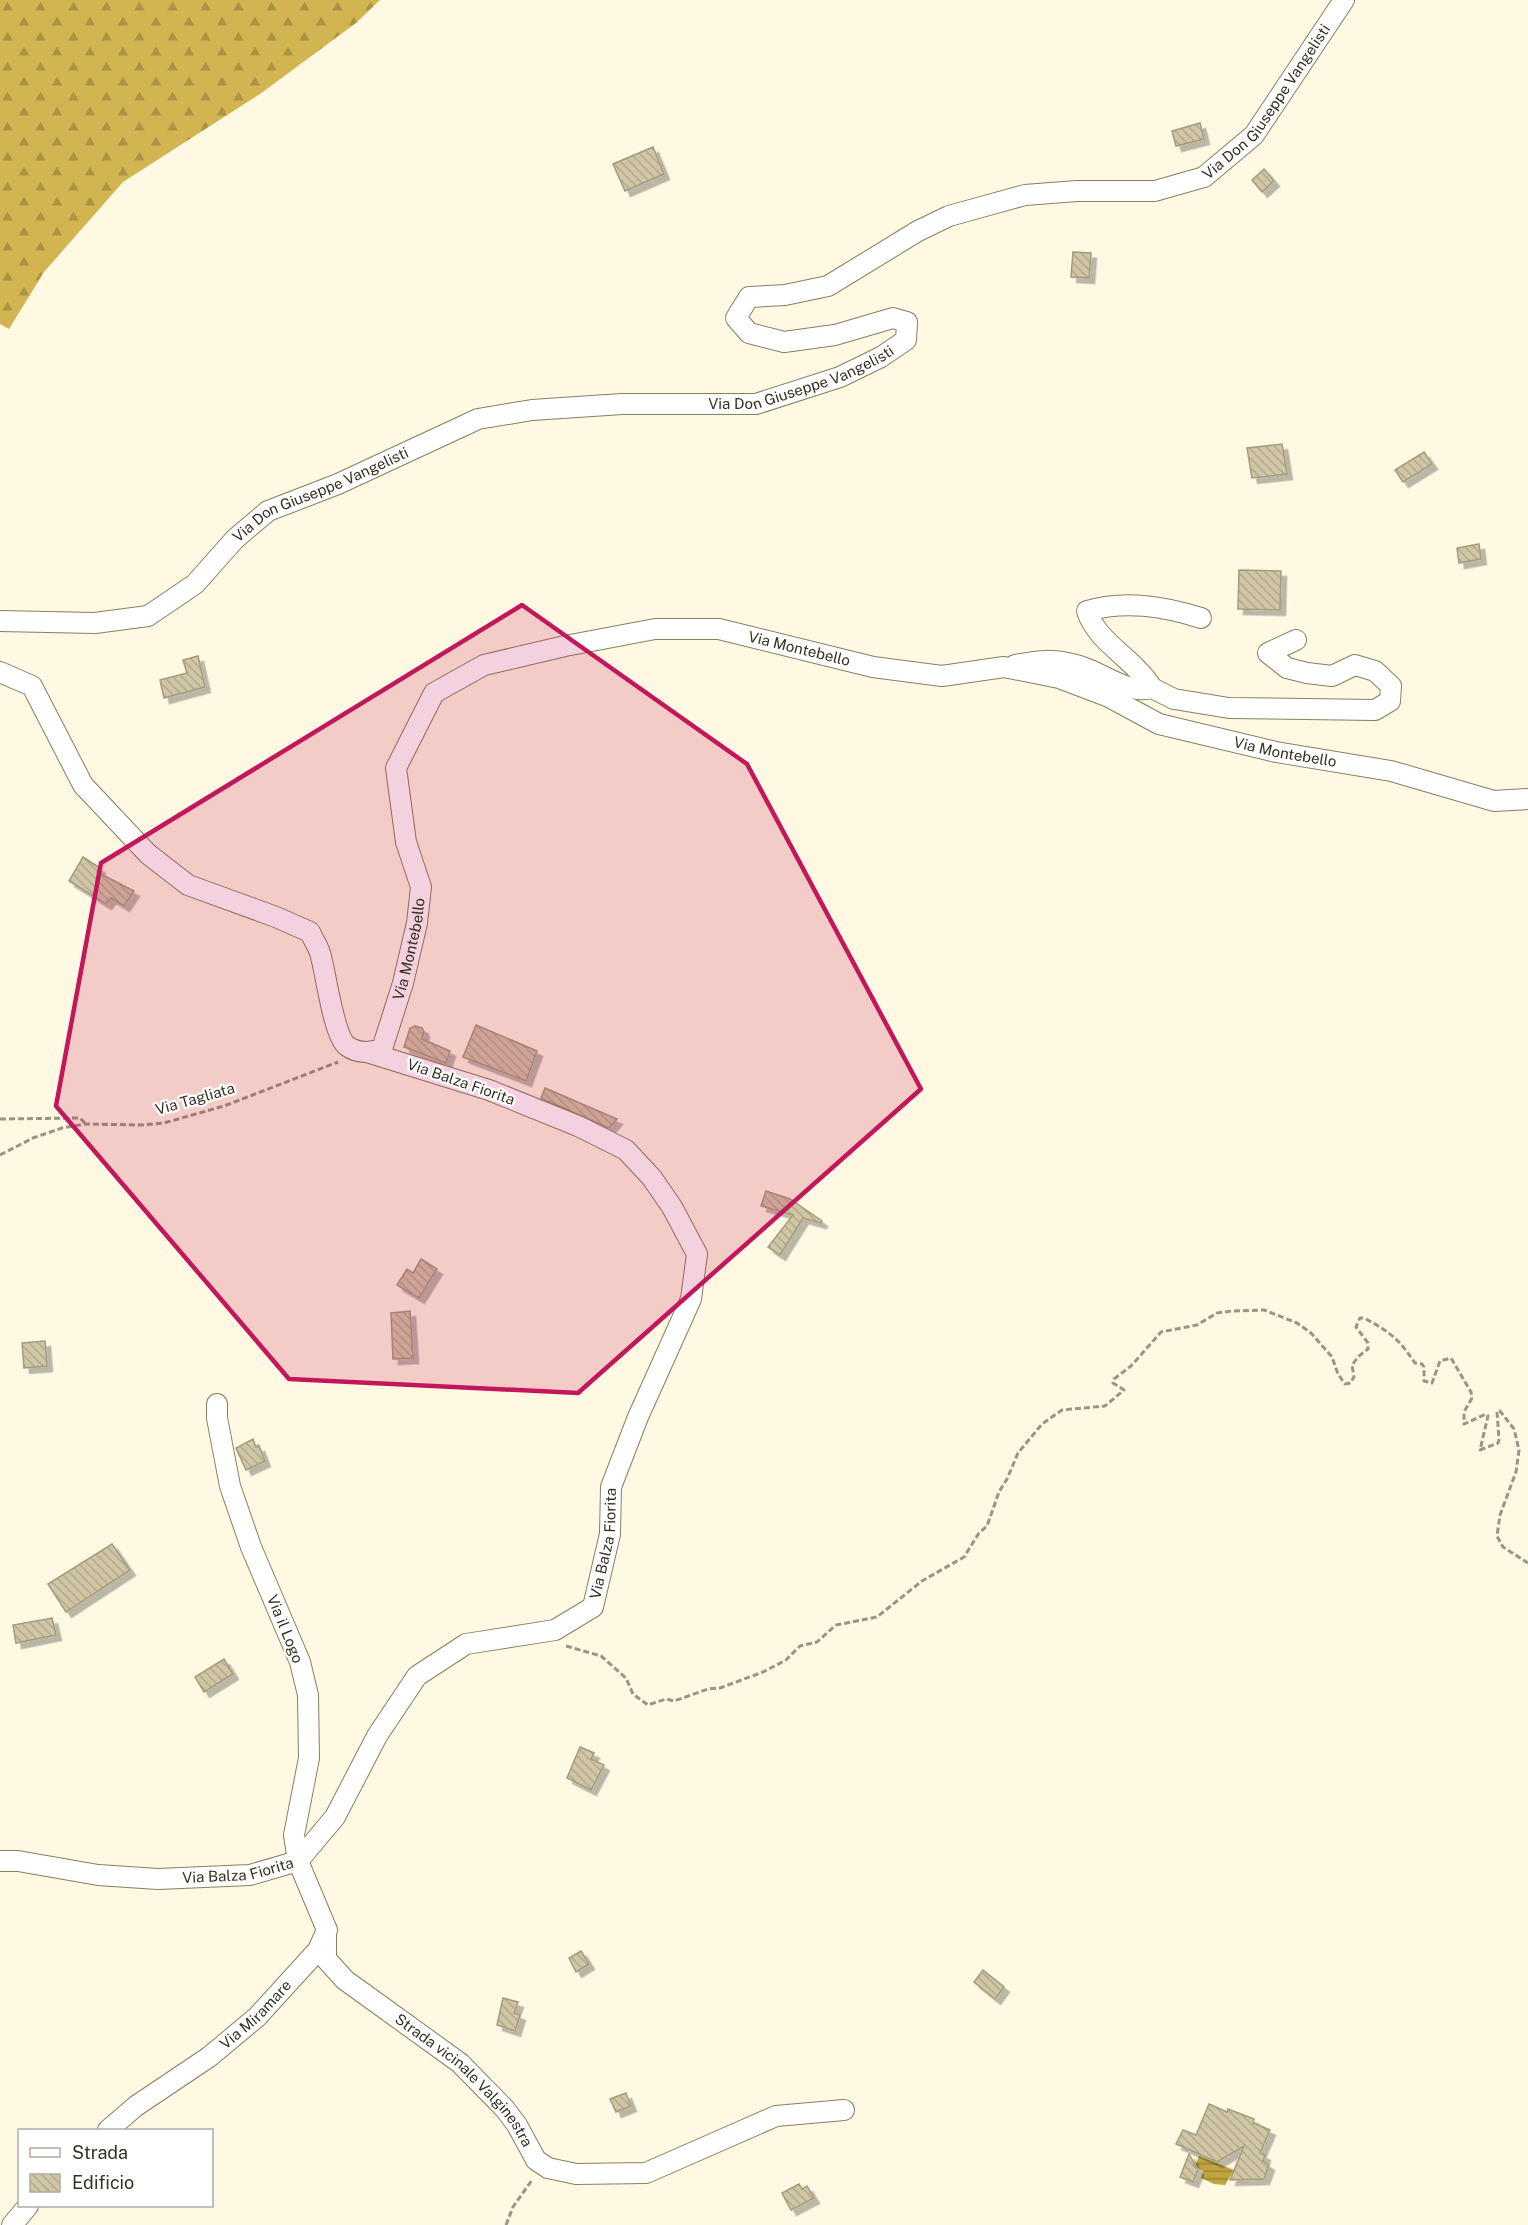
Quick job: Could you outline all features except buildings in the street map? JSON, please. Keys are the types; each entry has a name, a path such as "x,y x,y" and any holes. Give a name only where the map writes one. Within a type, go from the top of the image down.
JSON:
{"street":[{"name":"Via Don Giuseppe Vangelisti","path":"0,621 95,623 148,616 195,584 235,539 268,511 338,484 478,419 532,410 622,404 756,404 840,378 881,357 906,340 907,322 893,318 835,335 784,342 749,333 736,318 749,297 785,296 828,286 918,231 949,216 1025,195 1077,191 1155,191 1204,177 1254,135 1344,0"},
{"path":"1201,618 1182,612 1132,604 1105,606 1087,611 1099,633 1143,674 1152,688 1174,699 1229,708 1375,710 1390,701 1391,686 1375,671 1355,665 1332,676 1307,672 1287,668 1268,653 1296,640"},
{"name":"Via Montebello","path":"370,1051 403,982 417,922 421,887 406,842 396,768 435,693 484,664 565,646 655,629 719,629 873,667 942,676 1004,667 1059,678 1109,697 1159,724 1275,752 1391,771 1494,801 1528,799"},
{"path":"1004,667 1045,659 1078,665 1140,692 1152,688"},
{"path":"0,672 32,686 83,785 148,854 188,885 310,932 320,952 338,1031 345,1045 370,1051"},
{"name":"Via Balza Fiorita","path":"0,1861 18,1861 98,1875 158,1879 250,1875 298,1860 335,1817 377,1736 417,1676 466,1644 555,1630 592,1607 610,1534 611,1486 638,1417 690,1299 697,1254 672,1206 652,1178 626,1150 578,1126 489,1090 370,1051"},
{"name":"Via il Logo","path":"217,1404 217,1418 230,1486 250,1547 300,1662 308,1695 309,1758 294,1835 298,1860"},
{"path":"298,1860 327,1930"},
{"name":"Via Miramare","path":"109,2129 136,2106 209,2057 257,2017 318,1950 327,1930"},
{"name":"Strada vicinale Valginestra","path":"327,1930 326,1959 345,1980 460,2063 506,2109 536,2160 548,2168 576,2174 646,2173 776,2116 844,2110"},
{"path":"12,2225 26,2207"}],"path":[{"name":"Via Tagliata","path":"0,1155 33,1138 62,1128 86,1124 164,1123 234,1101 370,1051"},
{"path":"0,1119 80,1118 86,1124"},
{"path":"563,1645 601,1656 626,1678 633,1694 648,1705 666,1699 674,1701 708,1689 720,1688 764,1672 786,1660 800,1646 817,1642 836,1625 877,1617 922,1581 964,1557 979,1533 987,1526 999,1492 1017,1454 1042,1424 1062,1410 1105,1406 1124,1390 1113,1383 1114,1378 1131,1366 1161,1332 1197,1325 1217,1313 1232,1311 1264,1310 1297,1323 1311,1333 1332,1357 1338,1374 1345,1384 1350,1383 1354,1377 1352,1365 1368,1349 1368,1343 1356,1327 1360,1318 1389,1331 1415,1363 1422,1364 1424,1381 1432,1383 1440,1361 1451,1358 1471,1392 1472,1398 1464,1412 1464,1424 1486,1414 1488,1416 1480,1450 1499,1440 1497,1411 1500,1411 1514,1429 1519,1450 1516,1472 1500,1515 1497,1536 1503,1546 1528,1563"},
{"path":"506,2225 513,2207 541,2165"}],"highlighted area":[{"path":"522,605 747,764 921,1089 578,1393 289,1379 56,1106 101,863"}],"green space":[{"path":"0,0 380,0 356,23 260,94 123,182 44,272 9,329 0,324"}],"shaded area":[{"path":"1199,2156 1234,2170 1225,2185 1214,2184 1201,2178 1203,2171 1195,2166"}]}
